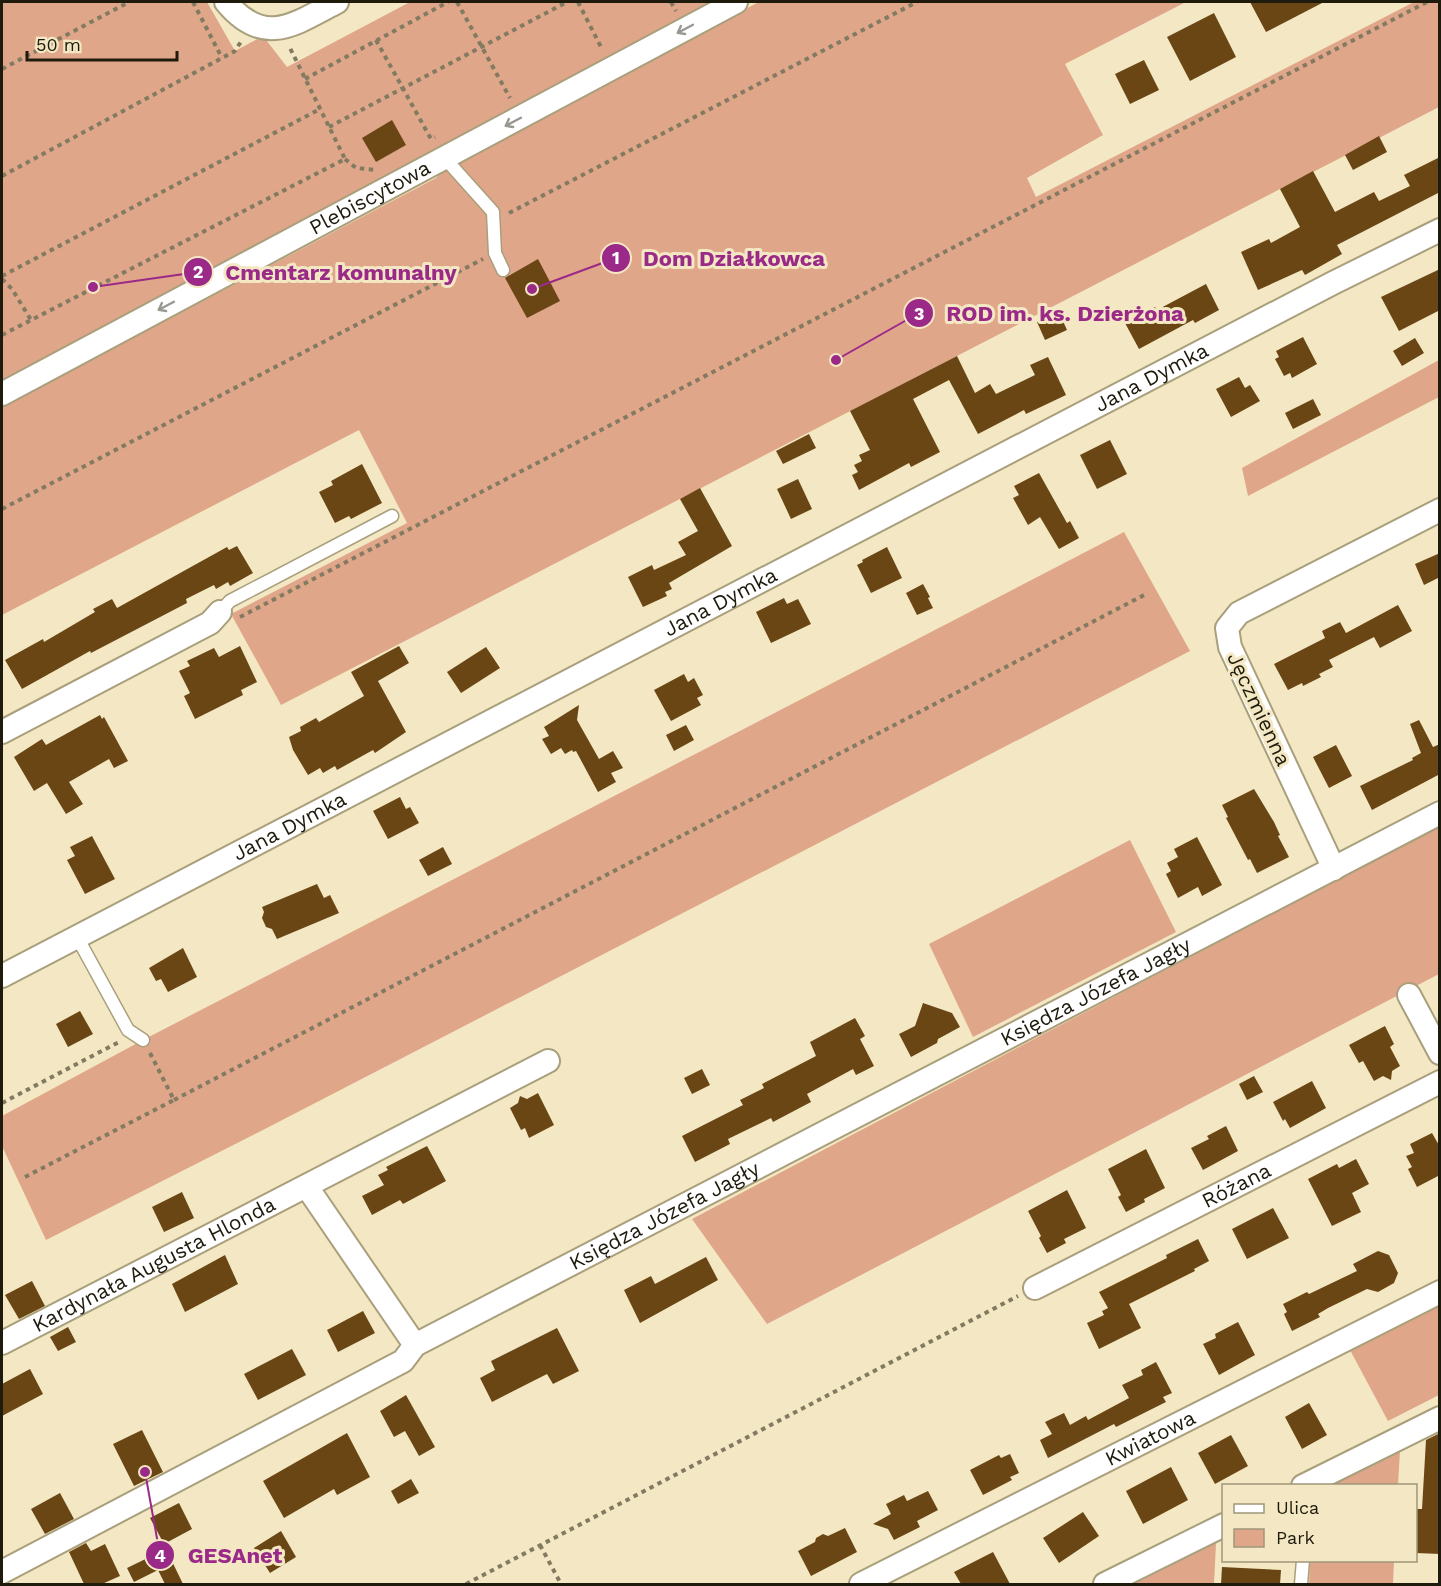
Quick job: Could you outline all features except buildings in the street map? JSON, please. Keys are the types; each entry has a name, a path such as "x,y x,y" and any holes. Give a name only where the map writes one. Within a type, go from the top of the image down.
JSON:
{"street":[{"path":"226,2 235,12 252,23 280,28 291,25 337,2"},
{"name":"Plebiscytowa","path":"2,394 736,2"},
{"name":"Jana Dymka","path":"2,976 1333,283 1440,230"},
{"name":"Jęczmienna","path":"1334,869 1230,647 1227,628 1239,613 1440,510"},
{"path":"2,732 227,616"},
{"path":"1334,869 1440,813"},
{"name":"Księdza Józefa Jagły","path":"2,1572 403,1361 416,1346 1334,869"},
{"path":"1409,995 1440,1053"},
{"name":"Kardynała Augusta Hlonda","path":"2,1343 548,1061"},
{"name":"Różana","path":"1035,1288 1440,1082"},
{"path":"307,1187 416,1346"},
{"name":"Kwiatowa","path":"861,1584 1440,1292"},
{"path":"1308,1484 1440,1418"},
{"path":"1105,1584 1222,1527"}],"lane":[{"path":"441,161 450,164 493,212 495,253 503,270"},
{"path":"227,616 230,601 392,516"},
{"path":"77,937 128,1030 143,1040"},
{"path":"1301,1584 1303,1562"}],"path":[{"path":"2,69 129,2"},
{"path":"193,2 222,58"},
{"path":"305,79 448,2"},
{"path":"457,2 510,98"},
{"path":"329,127 567,2"},
{"path":"578,2 603,49 592,54"},
{"path":"671,2 676,11 684,6"},
{"path":"493,212 508,214 917,2"},
{"path":"227,616 1427,2"},
{"path":"2,176 235,51 252,23"},
{"path":"280,28 345,159 356,168 374,171 381,168"},
{"path":"376,40 431,139"},
{"path":"500,103 520,92"},
{"path":"31,320 12,289 2,278 320,109"},
{"path":"423,146 441,134"},
{"path":"2,335 345,159"},
{"path":"2,509 495,253"},
{"path":"25,1177 1148,593"},
{"path":"2,1103 121,1041 128,1030"},
{"path":"143,1040 174,1100"},
{"path":"466,1584 1035,1288"},
{"path":"540,1545 561,1584"}],"green space":[{"path":"2,2 207,2 235,51 263,36 287,67 410,2 727,2 2,384"},
{"path":"759,2 1186,2 1065,64 1103,135 1027,178 1036,197 1414,2 1439,2 1439,107 281,705 231,614 407,523 359,430 2,615 2,407 436,178 453,160"},
{"path":"1439,360 1439,397 1248,496 1242,468"},
{"path":"1124,532 1190,651 46,1240 2,1146 2,1116 143,1040"},
{"path":"1439,826 1439,974 767,1324 692,1219"},
{"path":"1130,840 1176,932 973,1037 929,944"},
{"path":"1439,1306 1439,1395 1388,1421 1350,1350"},
{"path":"1400,1450 1398,1484 1326,1484"},
{"path":"1216,1543 1214,1584 1134,1584"},
{"path":"1310,1562 1394,1562 1393,1584 1309,1584"}],"place":[{"name":"Cmentarz komunalny","path":"93,287"},
{"name":"Dom Działkowca","path":"532,289"},
{"name":"ROD im. ks. Dzierżona","path":"836,360"},
{"name":"GESAnet","path":"145,1472"}]}
